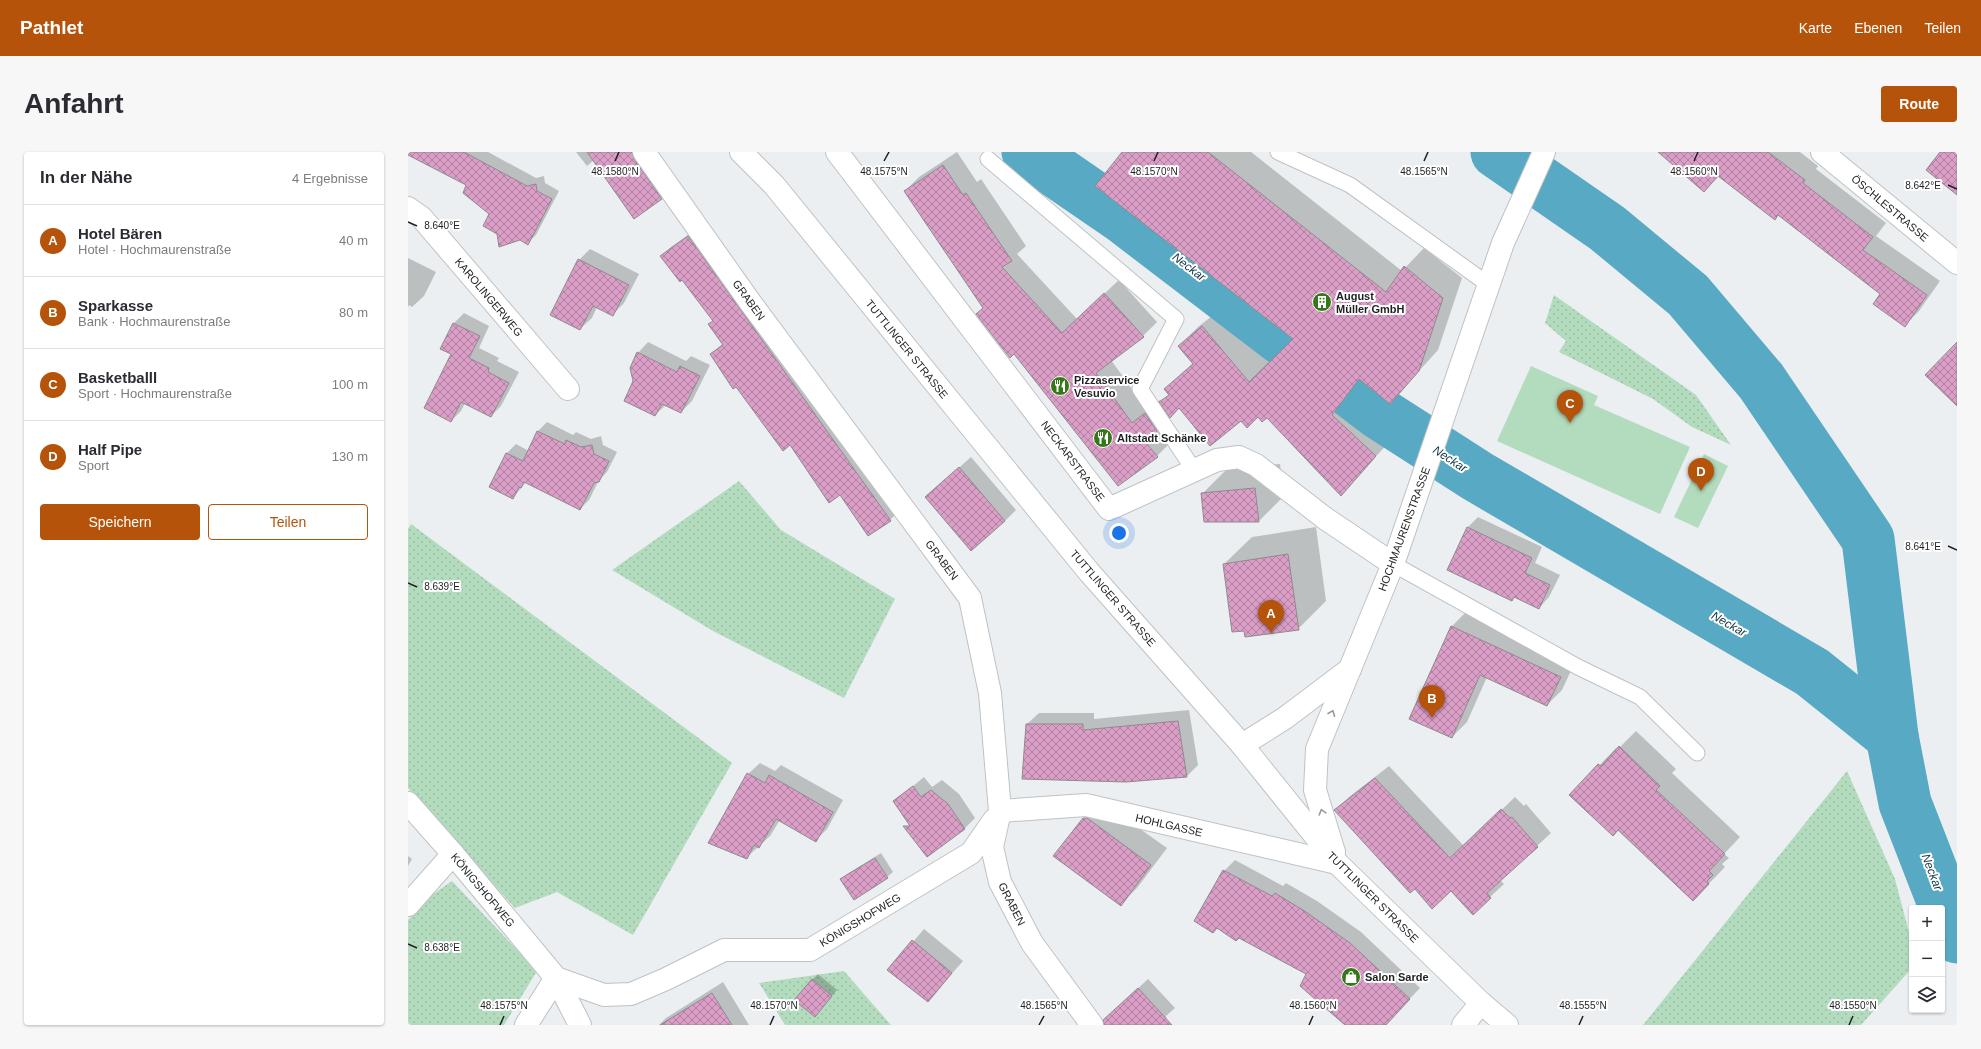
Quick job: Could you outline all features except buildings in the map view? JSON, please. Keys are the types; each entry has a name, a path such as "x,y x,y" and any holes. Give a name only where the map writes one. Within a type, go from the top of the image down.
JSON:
{"street":[{"name":"GRABEN","path":"644,152 750,302 970,598 990,693 1000,811 992,847 1000,882 1032,943 1092,1025"},
{"name":"TUTTLINGER STRASSE","path":"741,152 774,186 1089,572 1242,745 1337,863 1481,1003 1507,1025"},
{"name":"NECKARSTRASSE","path":"837,152 1109,509 1217,460 1238,457 1256,465 1326,519 1393,564"},
{"name":"HOCHMAURENSTRASSE","path":"1337,863 1315,790 1317,749 1393,564 1503,243 1544,152"},
{"name":"ÖSCHLESTRASSE","path":"1822,152 1957,263"},
{"name":"KAROLINGERWEG","path":"408,208 421,217 568,389"},
{"path":"1242,745 1285,718 1351,668"},
{"name":"KÖNIGSHOFWEG","path":"408,803 453,854 556,978 580,1025"},
{"name":"HOHLGASSE","path":"1000,811 1086,805 1337,863"},
{"name":"KÖNIGSHOFWEG","path":"556,978 604,995 631,994 666,980 724,950 810,950 971,853 1000,811"},
{"path":"408,905 453,854"},
{"path":"526,1025 556,978"},
{"path":"1463,1025 1481,1003"}],"lane":[{"path":"1278,152 1350,185 1489,285"},
{"path":"988,159 1176,319 1140,389 1194,470"},
{"path":"1393,564 1578,667 1640,696 1697,753"}],"green space":[{"path":"1554,295 1696,395 1731,445 1692,427 1653,399 1559,352 1566,341 1545,323"},
{"path":"1531,366 1598,396 1594,405 1690,447 1660,514 1497,441"},
{"path":"1704,454 1728,466 1698,528 1674,517"},
{"path":"739,481 781,530 895,599 844,698 713,631 612,570"},
{"path":"411,524 732,763 633,935 557,892 515,908 408,788 408,529"},
{"path":"1847,771 1895,879 1909,933 1909,971 1861,1025 1643,1025"},
{"path":"452,881 537,971 504,1025 408,1025 408,920 432,895"},
{"path":"844,971 891,1025 785,1025 759,983"}],"waterway":[{"name":"Neckar","path":"1028,152 1124,218 1379,413 1477,476 1812,672 1892,736"},
{"name":"Neckar","path":"1497,152 1607,228 1688,295 1761,381 1868,539 1892,736 1905,803 1957,937"}],"place":[{"name":"August Müller GmbH","path":"1322,302"},
{"name":"Pizzaservice Vesuvio","path":"1060,386"},
{"name":"Basketballl","path":"1570,423"},
{"name":"Altstadt Schänke","path":"1103,438"},
{"name":"Half Pipe","path":"1701,491"},
{"name":"Hotel Bären","path":"1271,633"},
{"name":"Sparkasse","path":"1432,718"},
{"name":"Salon Sarde","path":"1351,977"}]}
